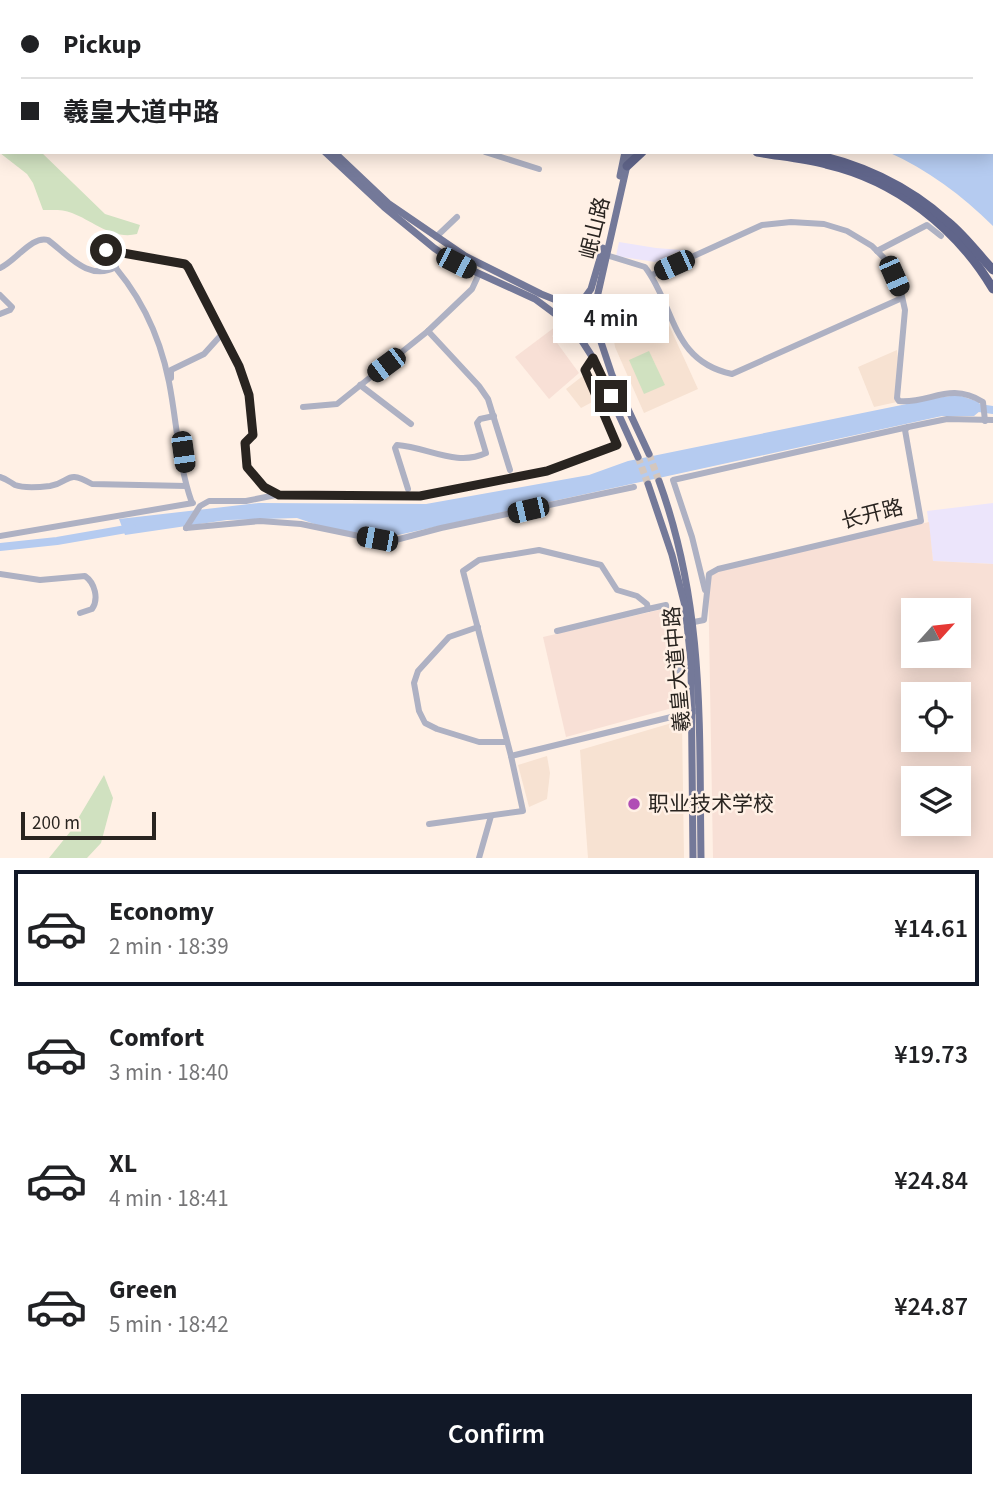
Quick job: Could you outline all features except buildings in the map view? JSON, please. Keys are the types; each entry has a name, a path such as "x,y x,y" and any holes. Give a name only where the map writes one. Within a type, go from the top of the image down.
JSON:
{"highway":[{"path":"627,166 640,154"},
{"path":"769,154 827,164 864,176 896,192 926,212 962,244 993,289"},
{"path":"813,154 829,157 900,186 951,224 993,270"}],"main road":[{"path":"327,154 384,208 434,248 479,274 535,299 575,330 602,376 638,457"},
{"path":"336,154 389,204 465,256 556,300 583,300 589,303 594,311 594,321 612,376 649,454"},
{"name":"岷山路","path":"583,300 596,275 627,154"},
{"name":"岷山路","path":"594,311 628,154"},
{"path":"566,323 565,310 573,301"},
{"path":"575,330 588,328 594,321"},
{"name":"羲皇大道中路","path":"659,481 681,552 694,622 693,858"},
{"name":"羲皇大道中路","path":"648,484 672,555 685,606 694,667"},
{"name":"羲皇大道中路","path":"694,712 701,742 701,858"}],"street":[{"path":"491,154 539,169"},
{"path":"436,237 457,217"},
{"path":"652,275 762,225 791,222 824,224 847,231 887,261 902,298 905,310 897,398 899,401 949,392 983,401 984,417"},
{"path":"877,251 927,225 941,236"},
{"path":"0,268 13,261 34,240 41,238 48,240 88,270 103,272 116,267"},
{"path":"196,504 186,486 169,384 153,324 125,276 104,255 106,250 185,264 239,366 249,395 253,435 245,443 247,467 264,487 279,495"},
{"path":"606,255 645,267 652,275 689,351 717,371 732,374 902,298"},
{"path":"303,407 337,404 428,331 472,289 479,274"},
{"path":"0,295 12,307 0,314"},
{"path":"428,331 488,399 510,470"},
{"path":"222,334 204,354 171,370 185,472 188,488 196,504 186,528 260,521 301,524 388,542 634,487"},
{"path":"0,536 209,501 246,501 279,495 420,496 547,471 617,445 585,370 593,358"},
{"path":"360,385 411,424"},
{"path":"408,489 395,448 397,445 459,459 474,458 486,453 477,423 480,419 494,416"},
{"path":"706,594 692,537 673,480 908,426 947,419 984,417 993,421"},
{"name":"长开路","path":"694,622 704,620 709,574 718,569 921,521 904,437 908,426"},
{"path":"0,477 17,486 51,486 68,476 81,478 92,484 186,486"},
{"path":"429,824 523,811 463,571 479,560 539,550 601,565 617,590 637,596 647,604 648,609"},
{"path":"0,574 40,580 85,576 92,582 96,600 92,609 80,613"},
{"path":"557,631 666,606 676,670 694,667"},
{"path":"478,627 449,637 418,671 414,682 419,711 425,723 437,729 479,742 507,742"},
{"path":"511,757 694,712"},
{"path":"479,858 491,816"}],"shaded area":[{"path":"619,242 682,250 655,262 616,256"},
{"path":"647,305 656,326 668,323 698,389 644,413 615,347 609,311"},
{"path":"559,324 562,327 552,336 579,373 549,399 515,357"},
{"path":"897,350 897,402 874,407 858,367"},
{"path":"584,375 596,400 581,408 566,389"},
{"path":"993,503 993,564 933,561 927,511"},
{"path":"929,522 933,561 993,564 993,858 713,858 708,571"},
{"path":"663,609 676,707 566,737 543,637"},
{"name":"职业技术学校","path":"682,720 684,858 588,858 580,750"},
{"path":"547,756 550,773 547,799 529,807 518,765"}],"green space":[{"path":"1,154 43,154 105,214 140,225 137,234 111,232 69,212 43,210 27,174"},
{"path":"649,351 665,385 644,394 629,360"},
{"path":"104,775 113,798 101,843 87,858 49,858 70,832"}],"water":[{"path":"892,154 993,154 993,226 944,184"},
{"path":"958,395 979,402 980,411 974,416 942,416 389,537 329,529 297,518 227,520 125,535 119,519 259,503 426,504 589,475 628,461"}],"waterway":[{"path":"979,408 993,410"},
{"path":"0,547 57,541 132,528"}],"tunnel":[{"path":"649,454 659,481"},
{"path":"638,457 648,484"}],"place":[{"name":"职业技术学校","path":"634,804"}],"route":[{"path":"106,250 185,264 188,267 239,366 249,395 253,435 245,443 247,467 264,487 279,495 420,496 547,471 617,445 585,370 593,358 611,396"}]}
